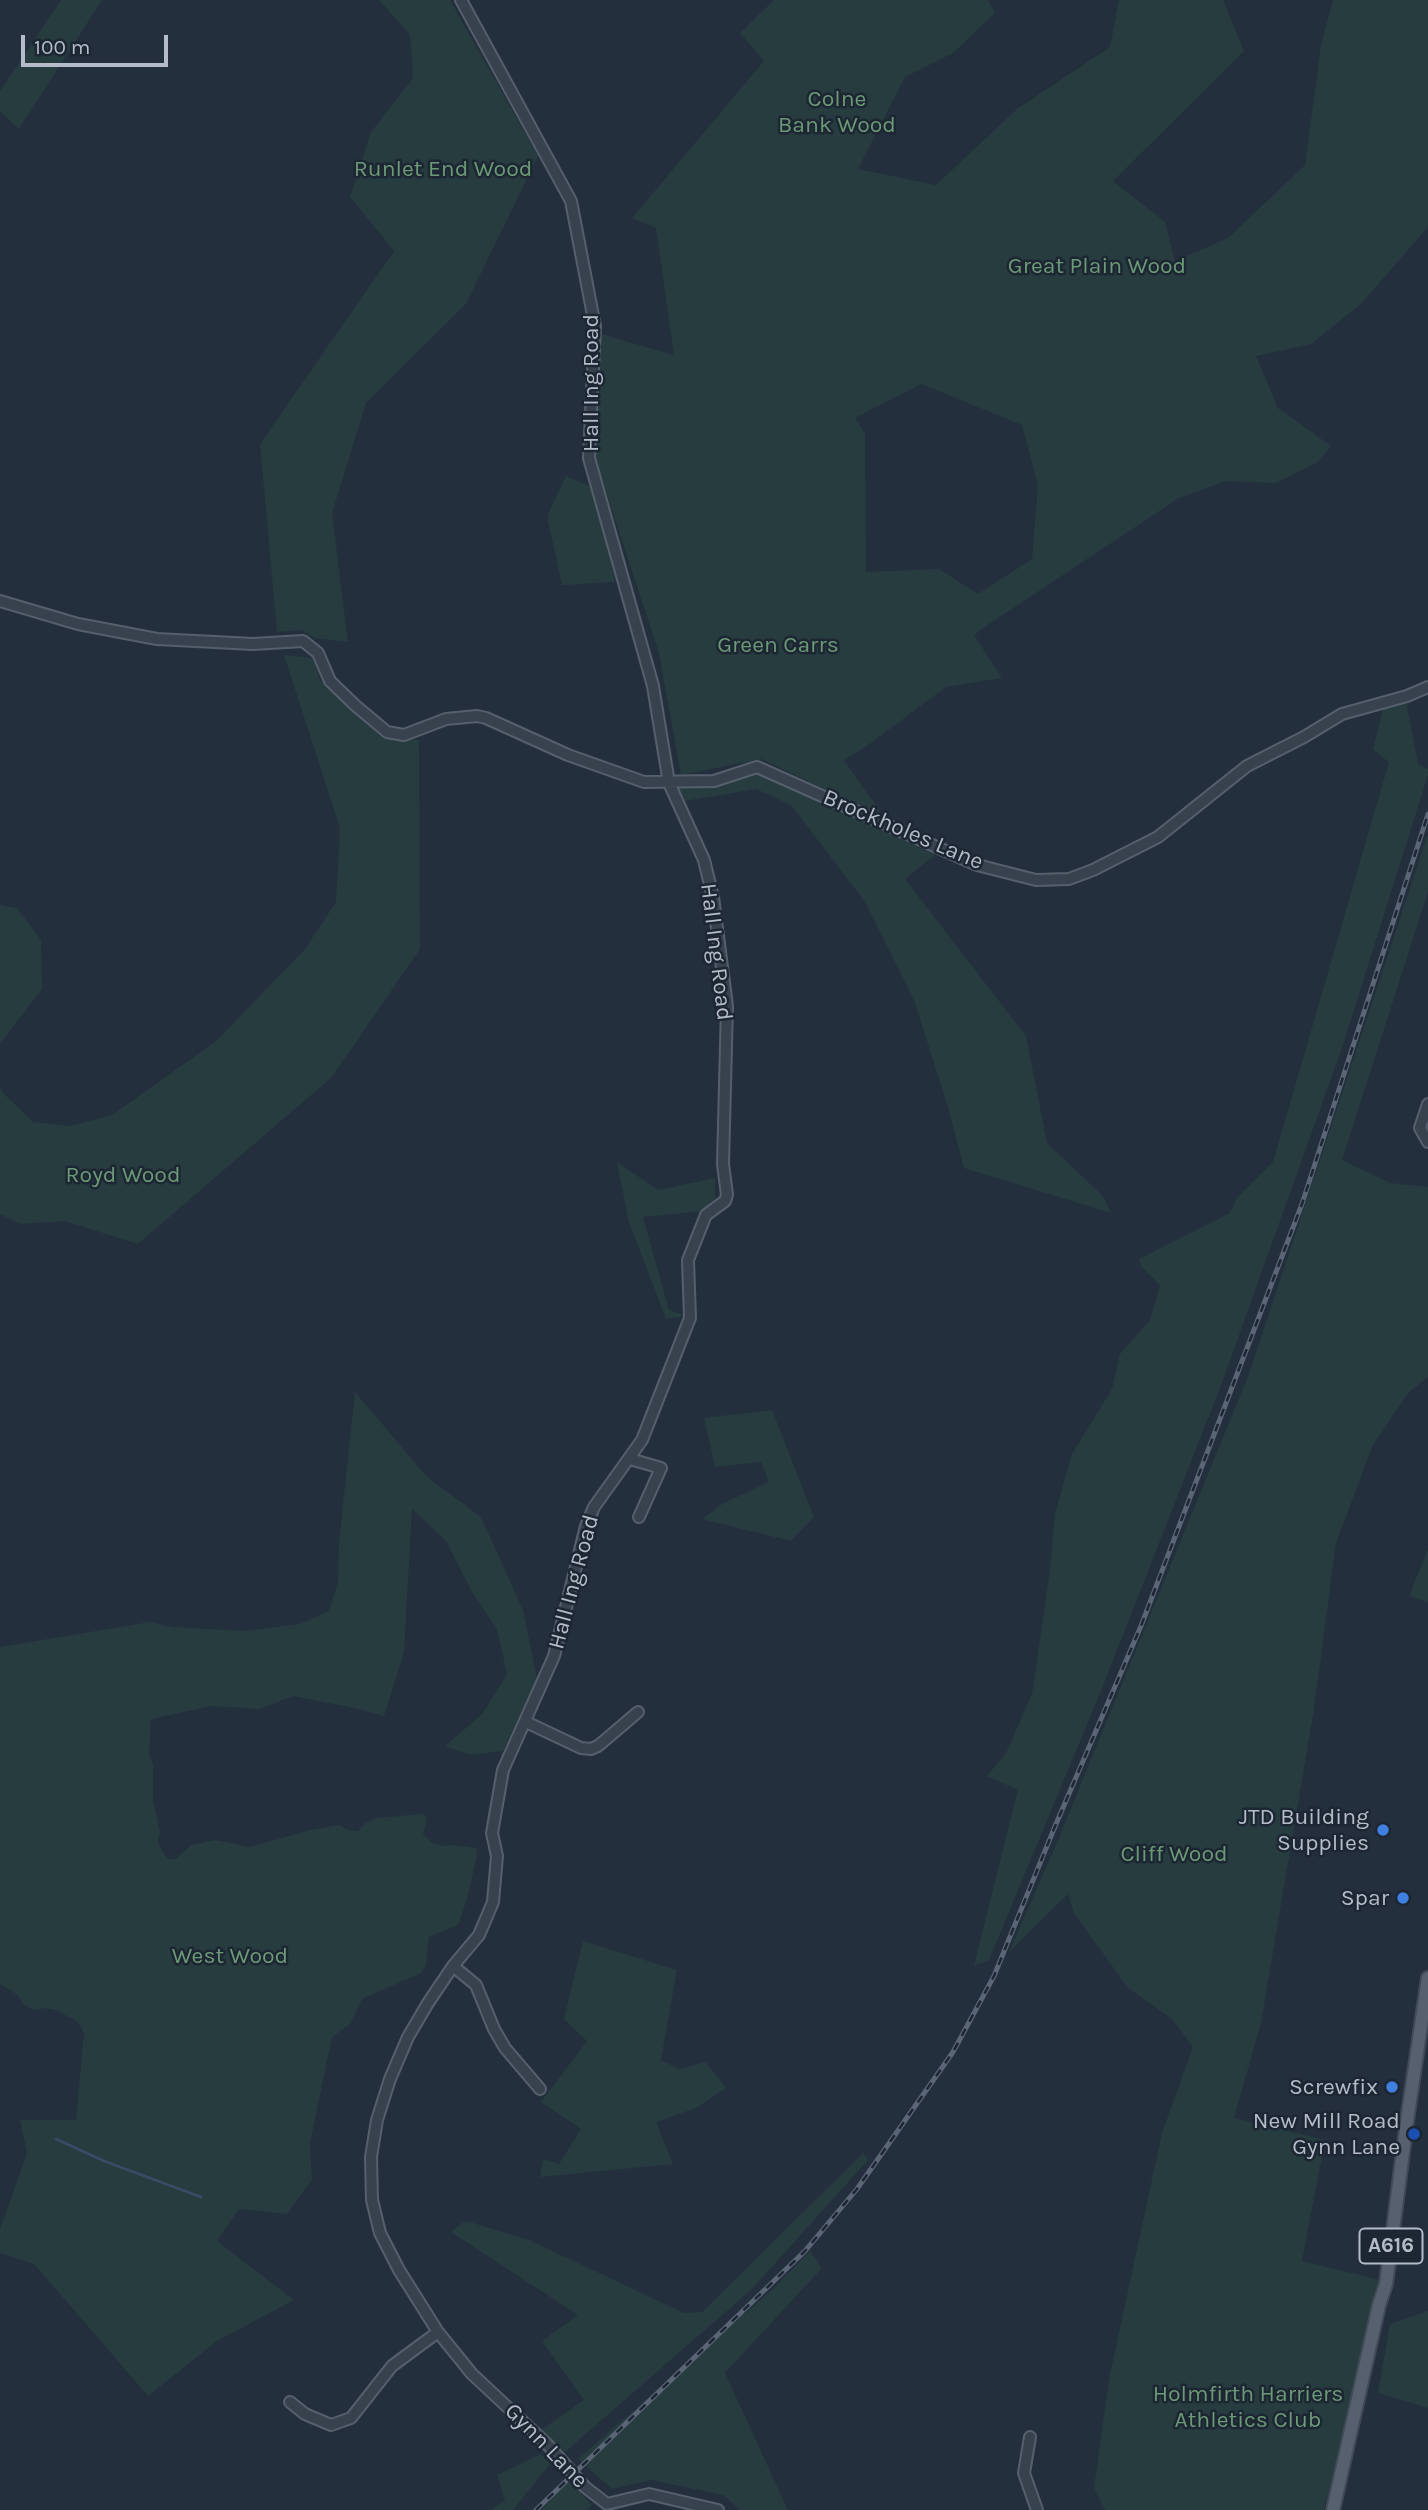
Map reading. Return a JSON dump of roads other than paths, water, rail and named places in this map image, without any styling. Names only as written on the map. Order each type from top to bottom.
[{"type":"main road","name":"A616","points":[[1334,2510],[1379,2305],[1386,2284],[1428,1978]]},
{"type":"street","name":"Hall Ing Road","points":[[453,1966],[480,1935],[493,1902],[497,1856],[492,1833],[502,1770],[554,1656],[590,1516],[642,1440],[690,1318],[688,1260],[706,1215],[725,1202],[727,1195],[723,1164],[727,1006],[713,897],[704,860],[669,783],[653,686],[589,458],[595,326],[571,201],[461,0]]},
{"type":"street","name":"Brockholes Lane","points":[[0,601],[88,626],[157,639],[253,644],[303,641],[318,653],[330,681],[387,732],[404,735],[446,719],[477,716],[568,755],[644,782],[714,780],[757,767],[977,865],[1036,880],[1069,879],[1093,870],[1158,837],[1247,766],[1342,714],[1407,696],[1428,687]]},
{"type":"street","points":[[1428,1104],[1420,1128],[1428,1142]]},
{"type":"street","points":[[630,1460],[661,1468],[639,1517]]},
{"type":"street","points":[[526,1722],[581,1748],[591,1749],[638,1712]]},
{"type":"street","points":[[453,1966],[476,1985],[505,2048],[540,2089]]},
{"type":"street","name":"Gynn Lane","points":[[453,1966],[408,2037],[377,2120],[371,2157],[372,2200],[380,2233],[399,2270],[439,2332],[472,2374],[547,2444],[585,2487],[607,2507],[649,2494],[718,2510]]},
{"type":"street","points":[[290,2402],[305,2414],[331,2426],[351,2418],[392,2366],[439,2332]]},
{"type":"street","points":[[1030,2437],[1024,2473],[1037,2510]]},
{"type":"waterway","points":[[56,2139],[104,2161],[201,2197]]},
{"type":"railway","points":[[536,2510],[805,2251],[857,2189],[953,2052],[994,1976],[1141,1626],[1302,1204],[1428,814]]},
{"type":"place","name":"JTD Building Supplies","points":[[1383,1830]]},
{"type":"place","name":"Spar","points":[[1403,1898]]},
{"type":"place","name":"Screwfix","points":[[1392,2087]]},
{"type":"place","name":"New Mill Road Gynn Lane","points":[[1414,2134]]},
{"type":"park label","name":"Colne Bank Wood","points":[[837,112]]},
{"type":"park label","name":"Runlet End Wood","points":[[443,169]]},
{"type":"park label","name":"Great Plain Wood","points":[[1097,266]]},
{"type":"park label","name":"Green Carrs","points":[[778,645]]},
{"type":"park label","name":"Royd Wood","points":[[123,1175]]},
{"type":"park label","name":"Cliff Wood","points":[[1174,1854]]},
{"type":"park label","name":"West Wood","points":[[230,1956]]},
{"type":"park label","name":"Holmfirth Harriers Athletics Club","points":[[1248,2407]]}]
